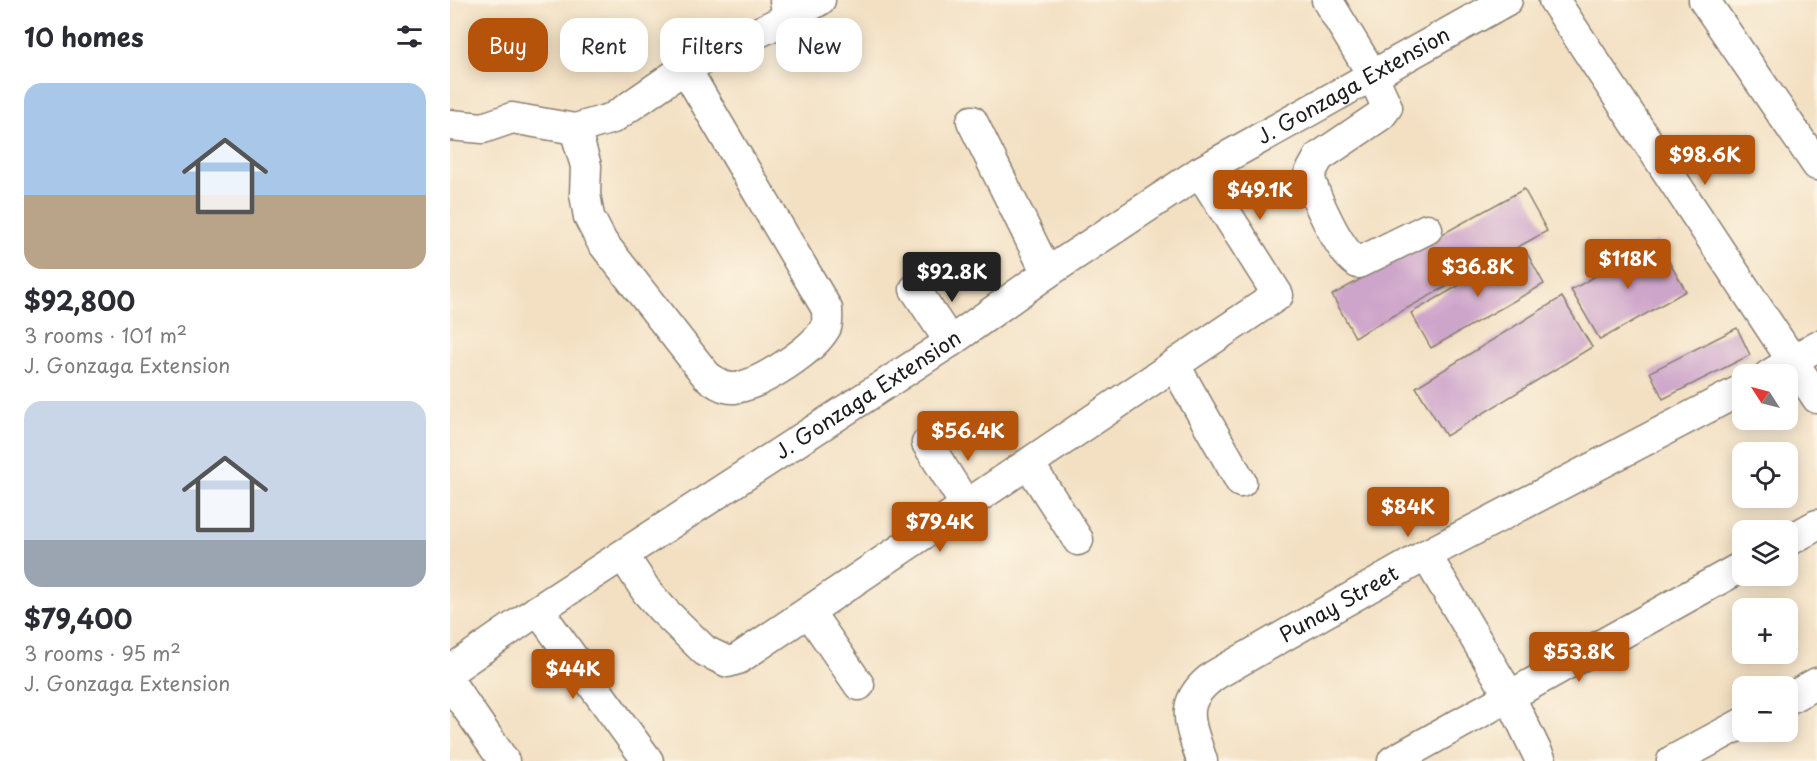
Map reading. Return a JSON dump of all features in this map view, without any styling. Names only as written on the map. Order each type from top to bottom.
[{"type":"street","points":[[764,22],[787,9],[820,0]]},
{"type":"street","points":[[1327,0],[1372,74],[1387,106],[1384,112],[1319,157],[1310,170],[1310,179],[1330,225],[1348,255],[1357,263],[1427,229]]},
{"type":"street","name":"J. Gonzaga Extension","points":[[450,671],[538,610],[950,342],[1047,273],[1200,172],[1507,0]]},
{"type":"street","points":[[1554,0],[1777,364]]},
{"type":"street","points":[[1704,0],[1817,165]]},
{"type":"street","points":[[450,125],[483,128],[512,118],[575,129],[613,118],[679,72]]},
{"type":"street","points":[[575,129],[586,166],[585,194],[589,217],[602,242],[706,375],[724,387],[735,388],[756,380],[807,351],[827,324],[827,309],[687,72]]},
{"type":"street","points":[[972,121],[1047,273]]},
{"type":"street","points":[[623,555],[647,592],[662,609],[705,651],[728,662],[738,659],[809,612],[1278,295],[1200,172]]},
{"type":"street","points":[[915,289],[950,342]]},
{"type":"street","points":[[1788,364],[1817,346]]},
{"type":"street","points":[[1175,366],[1241,482]]},
{"type":"street","points":[[1798,383],[1817,398]]},
{"type":"street","name":"Punay Street","points":[[1202,761],[1190,717],[1191,698],[1202,684],[1426,555],[1732,394]]},
{"type":"street","points":[[927,443],[967,507]]},
{"type":"street","points":[[1029,464],[1078,540]]},
{"type":"street","points":[[1798,535],[1817,525]]},
{"type":"street","points":[[1426,555],[1509,695],[1541,761]]},
{"type":"street","points":[[1393,761],[1732,572]]},
{"type":"street","points":[[538,610],[648,761]]},
{"type":"street","points":[[809,612],[859,685]]},
{"type":"street","points":[[450,683],[504,761]]},
{"type":"street","points":[[1798,693],[1817,683]]},
{"type":"street","points":[[1672,761],[1732,729]]},
{"type":"building","points":[[1524,189],[1547,231],[1355,337],[1332,295]]},
{"type":"building","points":[[1657,241],[1686,291],[1600,340],[1571,290]]},
{"type":"building","points":[[1524,248],[1544,284],[1431,348],[1411,313]]},
{"type":"building","points":[[1562,297],[1592,347],[1446,436],[1416,387]]},
{"type":"building","points":[[1737,328],[1750,355],[1663,399],[1650,372]]}]
